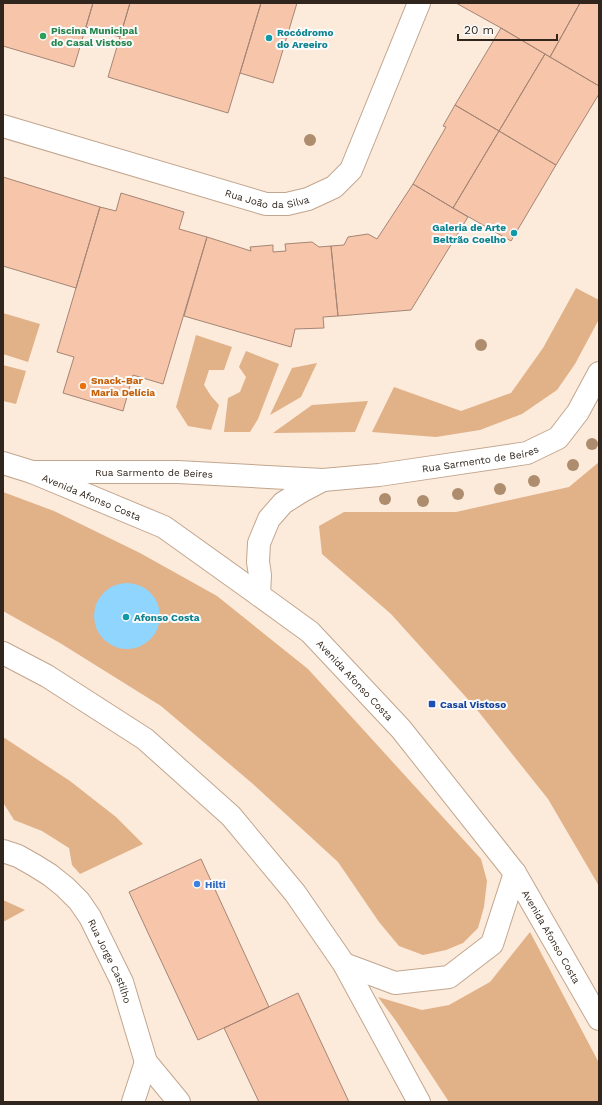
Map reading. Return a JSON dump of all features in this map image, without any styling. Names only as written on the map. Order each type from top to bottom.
[{"type":"main road","name":"Rua João da Silva","points":[[3,126],[266,204],[288,204],[308,200],[334,187],[351,170],[418,3]]},
{"type":"main road","name":"Rua Sarmento de Beires","points":[[32,472],[178,472],[323,480],[380,475],[527,452],[558,438],[578,412],[599,373]]},
{"type":"main road","name":"Avenida Afonso Costa","points":[[3,462],[32,472],[164,527],[310,632],[402,729],[515,873],[599,1019]]},
{"type":"main road","name":"Rua Sarmento de Beires","points":[[259,595],[259,544],[269,519],[283,503],[323,480]]},
{"type":"main road","points":[[3,653],[48,676],[145,739],[231,816],[295,893],[344,964],[419,1102]]},
{"type":"main road","name":"Rua Jorge Castilho","points":[[3,851],[18,856],[50,875],[78,901],[90,917],[122,982],[146,1062],[173,1100]]},
{"type":"main road","points":[[344,964],[395,983],[449,977],[492,944],[515,873]]},
{"type":"main road","points":[[133,1102],[146,1062]]},
{"type":"shaded area","points":[[576,288],[599,300],[599,317],[575,364],[557,390],[522,414],[480,430],[436,437],[372,432],[394,387],[461,411],[511,393],[543,348]]},
{"type":"shaded area","points":[[3,313],[40,324],[28,362],[3,354]]},
{"type":"shaded area","points":[[196,335],[232,347],[224,370],[209,370],[204,385],[219,405],[211,430],[188,426],[176,407]]},
{"type":"shaded area","points":[[246,351],[279,364],[258,419],[250,432],[224,432],[228,398],[240,392],[246,377],[239,367]]},
{"type":"shaded area","points":[[317,363],[301,397],[270,415],[292,368]]},
{"type":"shaded area","points":[[3,365],[26,371],[16,404],[3,401]]},
{"type":"shaded area","points":[[368,401],[355,432],[273,433],[312,405]]},
{"type":"shaded area","points":[[599,462],[599,886],[548,799],[474,706],[391,614],[322,554],[319,526],[344,512],[456,512],[569,487]]},
{"type":"shaded area","points":[[3,492],[54,511],[140,553],[217,596],[308,669],[481,859],[487,881],[484,907],[478,928],[463,943],[446,950],[423,955],[399,946],[379,922],[338,862],[253,784],[161,706],[60,643],[3,611]]},
{"type":"shaded area","points":[[3,737],[70,781],[116,817],[143,844],[80,874],[72,865],[69,848],[42,831],[14,820],[3,804]]},
{"type":"shaded area","points":[[3,900],[25,910],[3,922]]},
{"type":"shaded area","points":[[530,932],[599,1063],[599,1102],[449,1102],[396,1021],[378,997],[422,1010],[449,1005],[490,982]]},
{"type":"water","points":[[127,583],[140,586],[150,593],[157,603],[160,616],[157,629],[150,639],[140,646],[127,649],[114,646],[104,639],[97,629],[94,616],[97,603],[104,593],[114,586]]},
{"type":"building","name":"Piscina Municipal do Casal Vistoso","points":[[3,3],[93,3],[74,67],[3,46]]},
{"type":"building","points":[[93,3],[130,3],[120,37],[86,27]]},
{"type":"building","points":[[130,3],[261,3],[228,113],[108,77]]},
{"type":"building","name":"Rocódromo do Areeiro","points":[[261,3],[297,3],[273,83],[240,73]]},
{"type":"building","points":[[456,3],[580,3],[550,57]]},
{"type":"building","points":[[580,3],[599,3],[599,86],[550,57]]},
{"type":"building","points":[[501,28],[545,54],[499,131],[455,105]]},
{"type":"building","points":[[545,54],[599,86],[599,94],[556,165],[499,131]]},
{"type":"building","points":[[455,105],[499,131],[453,208],[413,184],[446,127],[443,126]]},
{"type":"building","points":[[499,131],[556,165],[511,241],[453,208]]},
{"type":"building","points":[[3,177],[100,207],[76,288],[3,266]]},
{"type":"building","points":[[413,184],[468,217],[411,310],[338,316],[331,246],[344,245],[348,237],[368,234],[377,239]]},
{"type":"building","points":[[121,193],[184,212],[179,229],[207,237],[163,384],[133,375],[123,411],[63,393],[74,357],[57,352],[100,207],[116,211]]},
{"type":"building","points":[[207,237],[251,251],[250,247],[273,245],[273,252],[286,251],[285,244],[312,242],[319,247],[331,246],[338,316],[323,317],[324,328],[295,329],[291,347],[184,316]]},
{"type":"building","points":[[201,859],[269,1007],[198,1040],[129,892]]},
{"type":"building","points":[[298,993],[349,1102],[259,1102],[224,1028]]},
{"type":"place","name":"Piscina Municipal do Casal Vistoso","points":[[43,36]]},
{"type":"place","name":"Rocódromo do Areeiro","points":[[269,38]]},
{"type":"place","name":"Galeria de Arte Beltrão Coelho","points":[[514,233]]},
{"type":"place","name":"Snack-Bar Maria Delícia","points":[[83,386]]},
{"type":"place","name":"Afonso Costa","points":[[126,617]]},
{"type":"place","name":"Casal Vistoso","points":[[432,704]]},
{"type":"place","name":"Hilti","points":[[197,884]]}]
